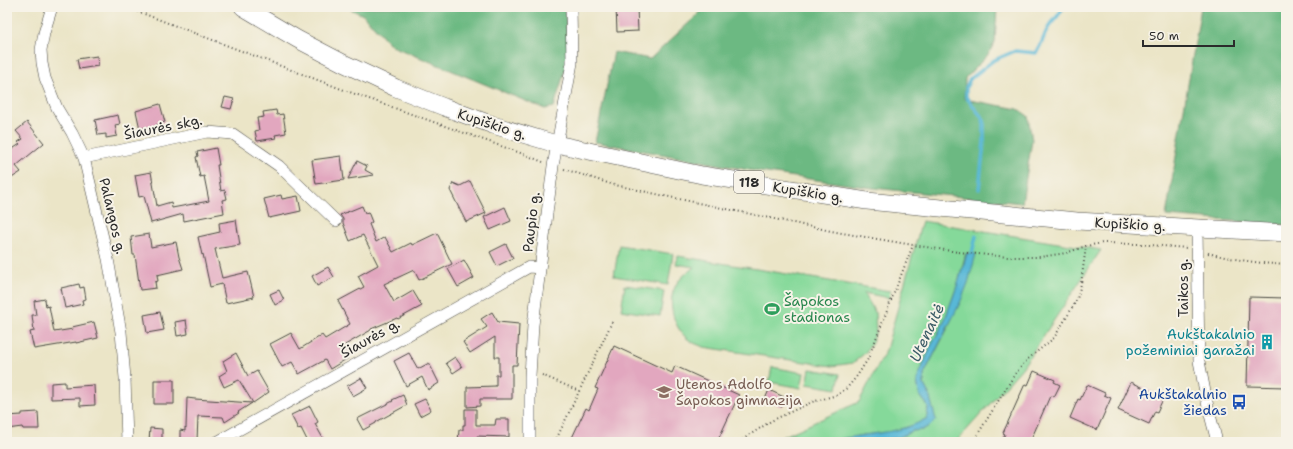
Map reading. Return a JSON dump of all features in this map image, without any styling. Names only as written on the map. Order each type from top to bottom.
[{"type":"main road","name":"Kupiškio g.","points":[[243,7],[304,43],[396,88],[492,125],[556,144],[702,175],[867,201],[1077,221],[1286,234]]},
{"type":"street","name":"Palangos g.","points":[[52,7],[44,33],[41,50],[42,63],[45,78],[57,108],[72,133],[84,158],[108,259],[121,332],[125,378],[126,442]]},
{"type":"street","name":"Paupio g.","points":[[530,442],[530,376],[533,325],[556,144],[572,63],[571,7]]},
{"type":"street","name":"Šiaurės skg.","points":[[84,158],[207,132],[233,134],[279,166],[336,221]]},
{"type":"street","name":"Taikos g.","points":[[1197,228],[1199,360],[1208,407],[1217,442]]},
{"type":"street","name":"Šiaurės g.","points":[[216,442],[529,267],[540,268]]},
{"type":"path","points":[[958,252],[1008,257],[1040,257],[1066,253],[1086,246],[1103,243],[1138,244],[1198,250],[1246,262],[1286,265]]},
{"type":"path","points":[[739,442],[771,421],[812,402],[837,395],[847,388],[868,359],[913,245]]},
{"type":"path","points":[[973,442],[1015,374],[1028,359],[1054,338],[1077,299],[1081,284],[1086,246]]},
{"type":"path","points":[[555,442],[612,322]]},
{"type":"path","points":[[542,375],[579,391]]},
{"type":"green space","points":[[346,7],[565,7],[569,57],[554,107],[545,109],[392,46],[363,15]]},
{"type":"green space","points":[[706,7],[997,7],[995,42],[987,56],[965,78],[964,99],[1018,109],[1028,116],[1032,140],[1022,203],[873,188],[760,172],[595,142],[614,52],[650,59]]},
{"type":"green space","points":[[1201,7],[1286,7],[1286,225],[1166,216]]},
{"type":"green space","points":[[922,221],[1101,250],[1022,368],[956,442],[873,442],[898,438],[912,431],[922,430],[931,425],[929,394],[924,385],[924,374],[949,326],[966,253],[957,286],[944,322],[931,346],[917,380],[919,394],[928,406],[927,418],[918,424],[887,433],[863,435],[838,440],[836,442],[771,442],[859,402],[886,350]]},
{"type":"green space","points":[[619,245],[673,254],[668,285],[614,276]]},
{"type":"green space","name":"Šapokos stadionas","points":[[678,256],[890,291],[889,298],[864,293],[875,312],[876,331],[872,343],[865,353],[853,363],[832,366],[703,347],[686,338],[681,332],[674,318],[671,302],[672,294],[681,278],[694,267],[676,264]]},
{"type":"green space","points":[[625,285],[664,291],[660,316],[621,310]]},
{"type":"green space","points":[[772,367],[804,373],[801,388],[769,382]]},
{"type":"green space","points":[[810,369],[840,374],[837,389],[807,384]]},
{"type":"water","points":[[967,253],[976,254],[968,283],[960,303],[924,374],[924,385],[929,394],[936,420],[922,430],[912,431],[898,438],[873,442],[836,442],[837,440],[848,437],[895,430],[927,418],[928,406],[919,394],[917,380],[931,346],[944,322]]},
{"type":"building","points":[[616,7],[637,7],[638,31],[617,32]]},
{"type":"building","points":[[97,56],[98,66],[79,69],[77,59]]},
{"type":"building","points":[[225,97],[234,99],[231,109],[222,107]]},
{"type":"building","points":[[160,104],[165,122],[156,125],[157,127],[147,129],[146,127],[140,129],[136,111]]},
{"type":"building","points":[[276,110],[277,115],[283,114],[286,133],[275,135],[276,138],[257,141],[255,131],[259,130],[257,118],[264,117],[263,112]]},
{"type":"building","points":[[118,115],[120,124],[115,125],[117,136],[106,138],[106,134],[98,135],[95,120]]},
{"type":"building","points":[[27,122],[44,143],[16,166],[21,172],[7,181],[7,152],[20,144],[18,142],[23,139],[16,131]]},
{"type":"building","points":[[216,148],[221,191],[225,190],[227,199],[222,200],[224,213],[184,221],[183,214],[151,223],[144,196],[139,197],[135,175],[151,172],[157,206],[171,202],[172,208],[209,201],[204,176],[200,177],[196,157],[198,156],[197,152]]},
{"type":"building","points":[[341,156],[344,180],[316,184],[312,160]]},
{"type":"building","points":[[357,161],[367,166],[365,170],[374,175],[348,179]]},
{"type":"building","points":[[470,181],[486,213],[466,222],[450,190],[453,183],[460,186]]},
{"type":"building","points":[[281,195],[282,199],[298,196],[301,211],[269,218],[264,199]]},
{"type":"building","points":[[362,206],[365,213],[368,212],[372,222],[369,224],[376,242],[385,237],[393,252],[437,233],[452,264],[419,280],[414,270],[384,284],[394,302],[413,291],[422,306],[398,319],[397,318],[371,329],[345,345],[350,353],[346,356],[348,358],[330,369],[325,360],[299,374],[292,362],[282,367],[270,344],[291,333],[300,349],[322,335],[325,339],[350,324],[338,301],[364,287],[358,276],[378,265],[363,235],[350,241],[343,223],[343,219],[340,215]]},
{"type":"building","points":[[505,207],[511,221],[490,230],[484,217]]},
{"type":"building","points":[[236,220],[240,245],[215,249],[222,278],[248,272],[254,297],[226,303],[222,284],[210,287],[198,237],[220,232],[219,223]]},
{"type":"building","points":[[149,234],[151,247],[176,242],[183,269],[157,275],[158,281],[155,282],[156,288],[140,290],[131,237]]},
{"type":"building","points":[[506,244],[513,258],[497,266],[490,252]]},
{"type":"building","points":[[464,260],[474,278],[458,287],[448,269]]},
{"type":"building","points":[[328,267],[334,277],[317,286],[312,276]]},
{"type":"building","points":[[79,284],[80,288],[84,287],[86,299],[82,300],[83,304],[65,308],[61,288]]},
{"type":"building","points":[[279,290],[284,300],[275,305],[270,294]]},
{"type":"building","name":"Aukštakalnio požeminiai garažai","points":[[1249,297],[1286,298],[1286,387],[1247,386]]},
{"type":"building","points":[[45,299],[46,307],[49,306],[54,332],[73,329],[72,327],[94,322],[98,338],[76,343],[34,349],[30,332],[34,331],[32,315],[36,315],[34,301]]},
{"type":"building","points":[[160,312],[164,330],[147,333],[144,315]]},
{"type":"building","points":[[492,312],[498,322],[519,324],[517,365],[512,365],[512,399],[480,399],[480,406],[467,407],[467,387],[496,386],[496,375],[499,375],[499,357],[495,357],[495,337],[470,353],[463,342],[487,327],[481,319]]},
{"type":"building","points":[[186,320],[188,334],[177,336],[175,322]]},
{"type":"building","name":"Utenos Adolfo Šapokos gimnazija","points":[[614,346],[672,373],[675,366],[739,395],[717,442],[570,442],[586,408],[589,410],[598,389],[595,388]]},
{"type":"building","points":[[236,353],[248,376],[257,371],[269,392],[253,403],[239,380],[224,387],[219,376],[227,371],[223,361]]},
{"type":"building","points":[[409,353],[418,369],[429,363],[439,383],[428,390],[422,377],[406,386],[394,361]]},
{"type":"building","points":[[455,357],[462,367],[453,373],[446,363]]},
{"type":"building","points":[[1034,371],[1055,380],[1054,382],[1060,385],[1054,397],[1050,396],[1030,442],[1005,442],[1006,440],[1003,438],[1005,434],[1003,433],[1025,384],[1028,385]]},
{"type":"building","points":[[361,378],[367,388],[353,396],[347,386]]},
{"type":"building","points":[[154,380],[174,380],[174,404],[154,404]]},
{"type":"building","points":[[65,382],[65,387],[94,385],[95,405],[80,406],[80,398],[51,399],[51,383]]},
{"type":"building","points":[[1131,382],[1155,393],[1154,395],[1163,399],[1149,424],[1118,410]]},
{"type":"building","points":[[1087,385],[1105,393],[1104,395],[1111,398],[1097,430],[1070,418],[1078,399],[1080,400]]},
{"type":"building","points":[[769,390],[786,398],[782,407],[765,399]]},
{"type":"building","points":[[403,395],[407,405],[363,430],[357,419]]},
{"type":"building","points":[[187,398],[252,403],[225,422],[223,417],[198,416],[197,441],[180,440],[180,430],[185,431],[185,427],[186,428]]},
{"type":"building","points":[[425,399],[431,410],[420,416],[414,404]]},
{"type":"building","points":[[310,406],[318,422],[315,424],[325,442],[308,442],[301,428],[298,429],[291,415]]},
{"type":"building","points":[[465,409],[476,409],[476,425],[495,425],[496,419],[509,419],[509,437],[477,436],[477,442],[458,442],[459,430],[463,430],[463,425],[465,425]]},
{"type":"building","points":[[38,412],[39,429],[23,429],[22,427],[7,429],[7,416]]},
{"type":"building","points":[[150,428],[162,429],[162,442],[149,442]]},
{"type":"waterway","name":"Utenaitė","points":[[979,189],[984,142],[984,123],[981,116],[966,97],[966,87],[970,79],[994,60],[1015,51],[1036,53],[1049,27],[1063,7]]},
{"type":"waterway","name":"Utenaitė","points":[[971,257],[976,236]]},
{"type":"place","name":"Šapokos stadionas","points":[[772,309]]},
{"type":"place","name":"Aukštakalnio požeminiai garažai","points":[[1267,342]]},
{"type":"place","name":"Utenos Adolfo Šapokos gimnazija","points":[[664,392]]},
{"type":"place","name":"Aukštakalnio žiedas","points":[[1239,402]]}]
